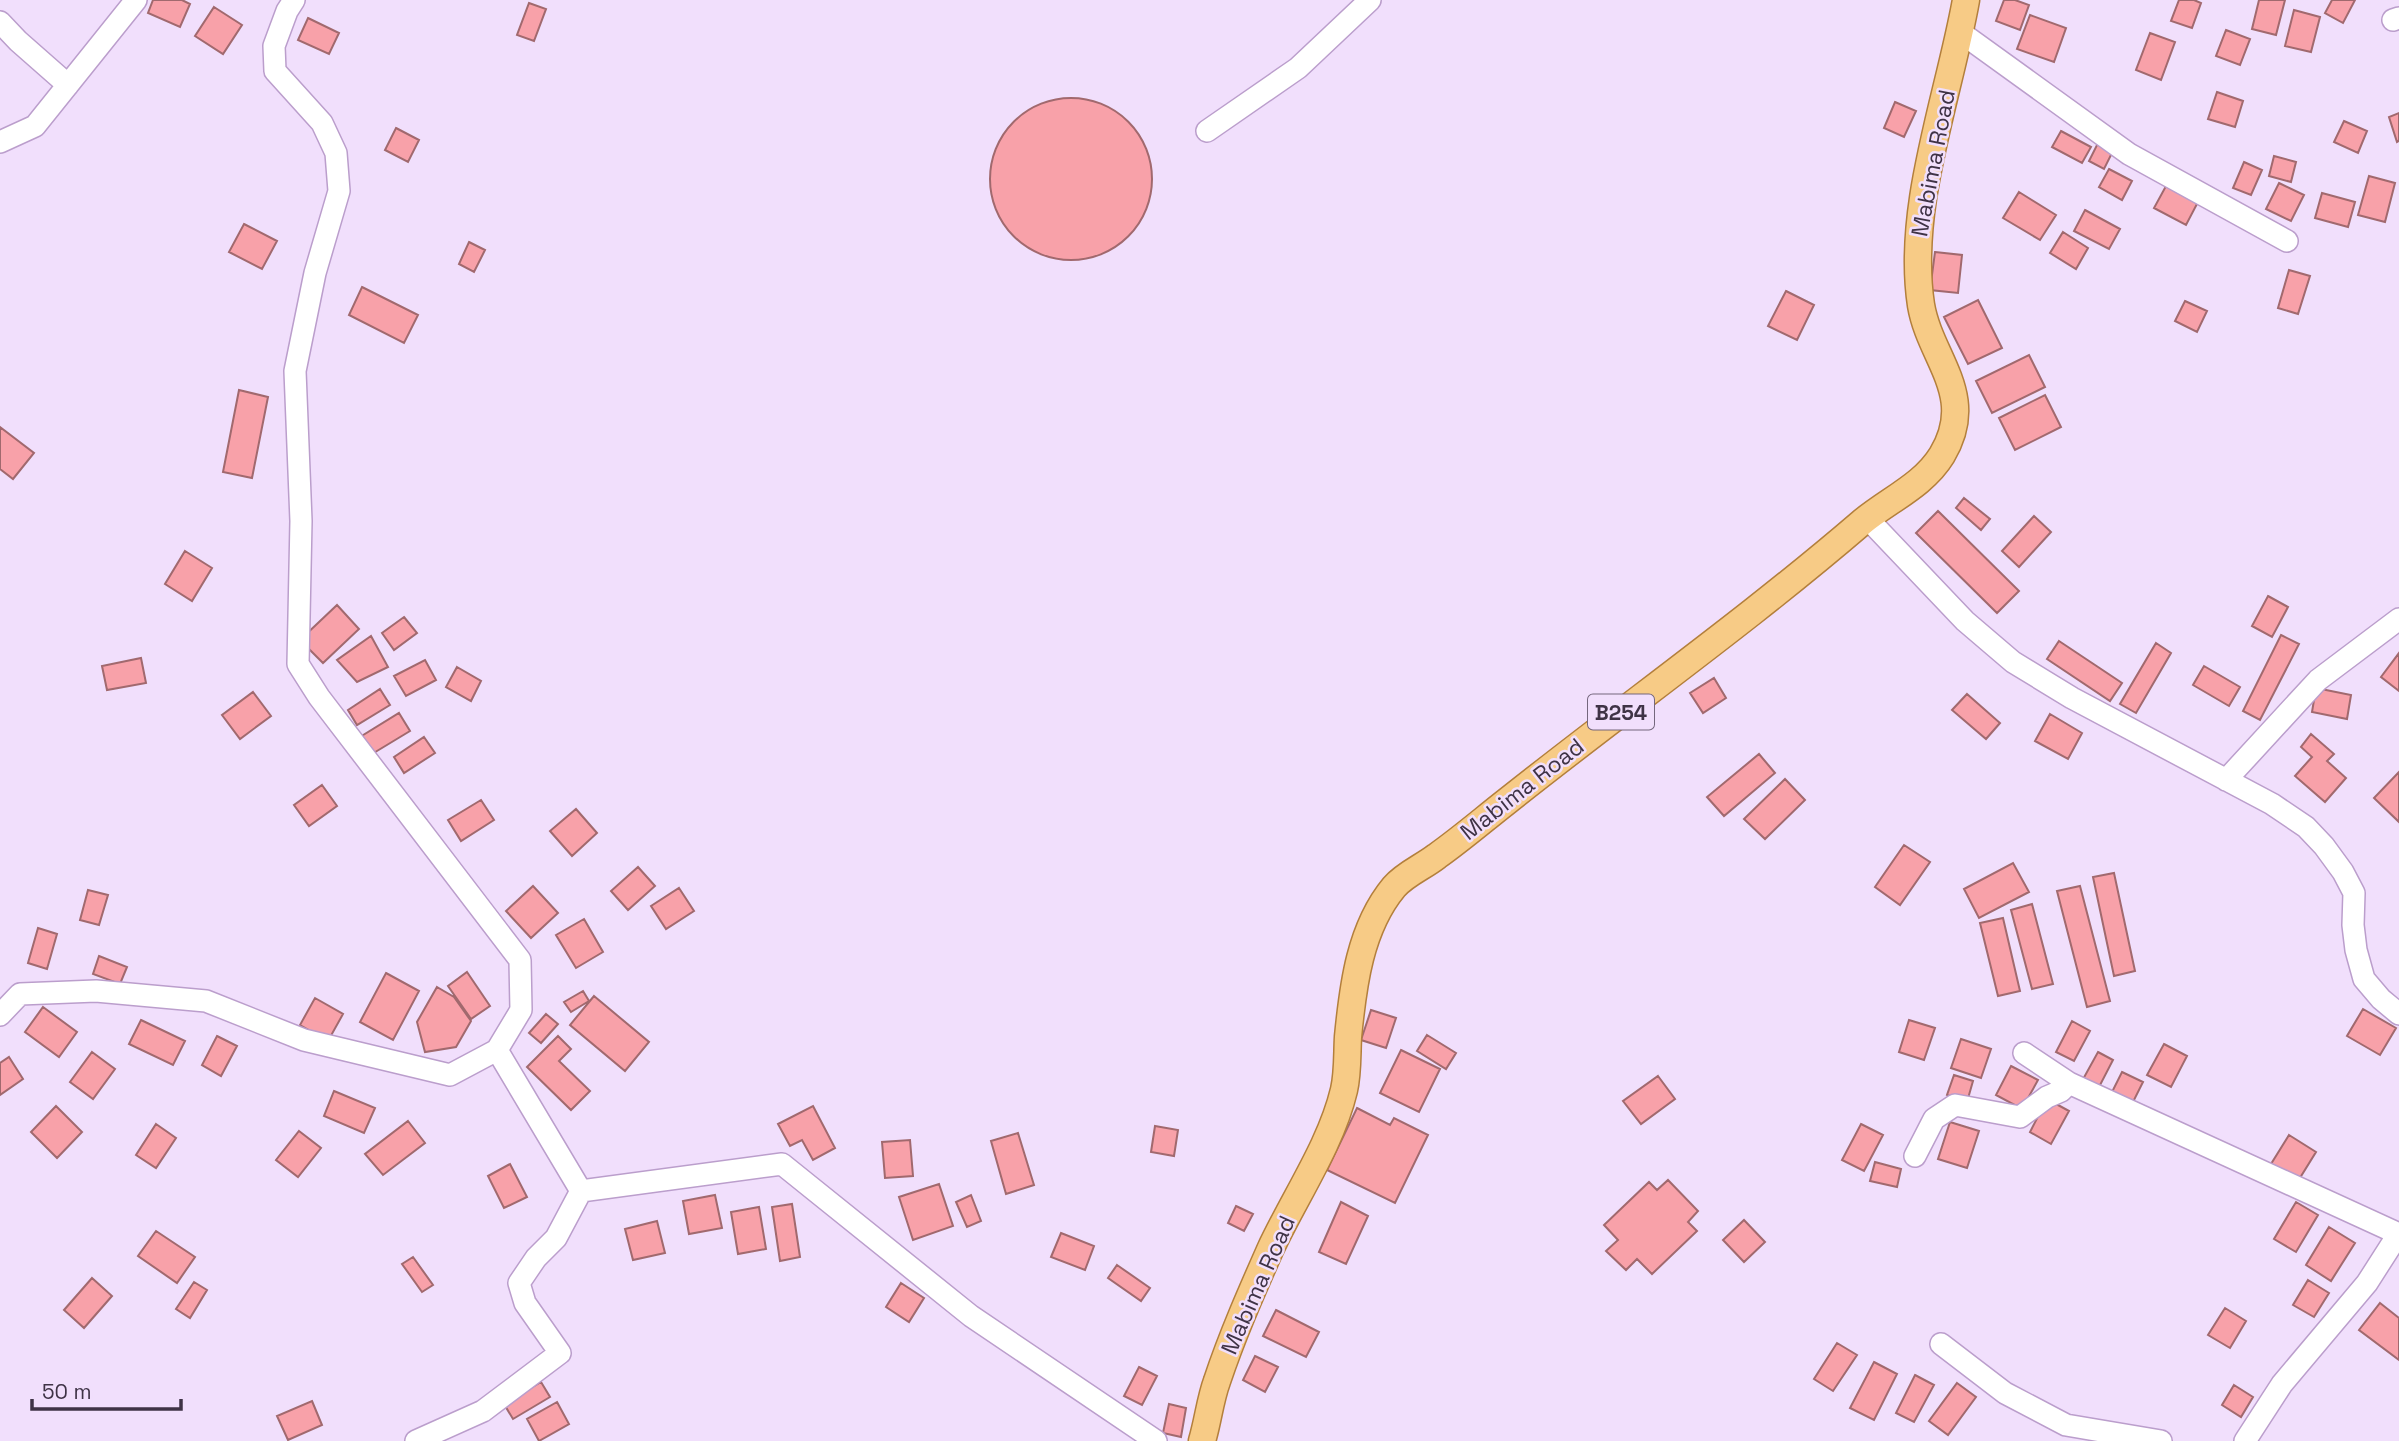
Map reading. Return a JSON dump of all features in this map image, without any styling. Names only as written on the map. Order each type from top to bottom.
[{"type":"main road","name":"Mabima Road","points":[[1202,1441],[1215,1387],[1234,1334],[1272,1248],[1331,1128],[1345,1087],[1352,994],[1364,944],[1377,909],[1398,881],[1434,858],[1800,576],[1867,518],[1919,482],[1942,455],[1954,425],[1955,400],[1949,373],[1922,309],[1917,253],[1928,171],[1966,0]]},
{"type":"street","points":[[0,142],[35,126],[136,0]]},
{"type":"street","points":[[0,1015],[20,994],[96,991],[206,1001],[304,1040],[450,1074],[497,1050],[521,1010],[520,960],[327,707],[298,664],[301,521],[295,371],[315,273],[339,191],[336,153],[322,123],[275,71],[274,47],[287,11],[295,0]]},
{"type":"street","points":[[1207,131],[1298,68],[1370,0]]},
{"type":"street","points":[[0,22],[68,86]]},
{"type":"street","points":[[1960,32],[2129,154],[2287,241]]},
{"type":"street","points":[[1867,518],[1965,621],[2013,662],[2072,698],[2272,804],[2306,827],[2343,872],[2354,893],[2353,925],[2356,950],[2364,978],[2381,999],[2399,1014]]},
{"type":"street","points":[[2226,780],[2318,680],[2399,619]]},
{"type":"street","points":[[497,1050],[581,1191]]},
{"type":"street","points":[[2024,1053],[2069,1083],[2399,1233],[2367,1283],[2282,1384],[2245,1441]]},
{"type":"street","points":[[1915,1156],[1934,1119],[1955,1105],[2021,1117],[2069,1083]]},
{"type":"street","points":[[581,1191],[782,1164],[971,1316],[1156,1441]]},
{"type":"street","points":[[416,1441],[483,1411],[560,1353],[525,1303],[519,1283],[536,1258],[556,1238],[581,1191]]},
{"type":"street","points":[[1941,1345],[2005,1393],[2066,1425],[2161,1441]]},
{"type":"building","points":[[153,0],[182,0],[190,4],[180,27],[148,13]]},
{"type":"building","points":[[2004,0],[2015,0],[2029,5],[2020,30],[1996,21]]},
{"type":"building","points":[[2179,0],[2201,3],[2192,28],[2171,21]]},
{"type":"building","points":[[2259,0],[2285,0],[2276,35],[2252,29]]},
{"type":"building","points":[[2332,0],[2355,0],[2343,23],[2325,13]]},
{"type":"building","points":[[529,3],[546,9],[534,41],[517,35]]},
{"type":"building","points":[[214,7],[242,25],[223,54],[195,36]]},
{"type":"building","points":[[2294,10],[2320,17],[2311,52],[2285,46]]},
{"type":"building","points":[[2030,15],[2066,28],[2054,62],[2017,49]]},
{"type":"building","points":[[308,18],[339,33],[329,54],[298,40]]},
{"type":"building","points":[[2226,30],[2250,39],[2240,65],[2216,56]]},
{"type":"building","points":[[2150,33],[2175,42],[2161,80],[2136,70]]},
{"type":"building","points":[[2217,92],[2243,101],[2235,127],[2208,119]]},
{"type":"building","points":[[1071,98],[1102,104],[1116,111],[1128,122],[1139,134],[1146,148],[1152,179],[1146,210],[1139,224],[1128,236],[1116,247],[1102,254],[1071,260],[1040,254],[1026,247],[1014,236],[1003,224],[996,210],[990,179],[996,148],[1003,134],[1014,122],[1026,111],[1040,104]]},
{"type":"building","points":[[1895,102],[1916,111],[1904,137],[1884,128]]},
{"type":"building","points":[[2399,113],[2399,141],[2397,142],[2389,117]]},
{"type":"building","points":[[2344,121],[2367,131],[2358,153],[2334,142]]},
{"type":"building","points":[[396,128],[419,140],[408,162],[385,150]]},
{"type":"building","points":[[2061,131],[2091,147],[2082,163],[2052,147]]},
{"type":"building","points":[[2099,141],[2114,149],[2104,169],[2089,161]]},
{"type":"building","points":[[2274,156],[2296,162],[2291,182],[2269,176]]},
{"type":"building","points":[[2244,162],[2262,170],[2251,195],[2233,188]]},
{"type":"building","points":[[2109,169],[2132,181],[2122,200],[2099,187]]},
{"type":"building","points":[[2369,176],[2395,183],[2385,222],[2358,215]]},
{"type":"building","points":[[2279,183],[2304,195],[2291,221],[2266,209]]},
{"type":"building","points":[[2166,186],[2198,202],[2186,225],[2154,208]]},
{"type":"building","points":[[2019,192],[2056,215],[2040,240],[2003,218]]},
{"type":"building","points":[[2322,193],[2355,202],[2348,227],[2315,218]]},
{"type":"building","points":[[2085,210],[2120,229],[2109,249],[2074,231]]},
{"type":"building","points":[[244,224],[277,241],[262,269],[229,252]]},
{"type":"building","points":[[2063,232],[2088,248],[2076,269],[2050,253]]},
{"type":"building","points":[[469,242],[485,250],[474,272],[459,264]]},
{"type":"building","points":[[1935,252],[1962,255],[1958,293],[1930,290]]},
{"type":"building","points":[[2289,270],[2310,276],[2298,314],[2278,308]]},
{"type":"building","points":[[362,287],[418,315],[404,343],[349,315]]},
{"type":"building","points":[[1786,291],[1814,305],[1797,340],[1768,326]]},
{"type":"building","points":[[1978,300],[2002,348],[1968,364],[1944,317]]},
{"type":"building","points":[[2185,301],[2207,311],[2197,332],[2175,321]]},
{"type":"building","points":[[2029,355],[2045,387],[1992,413],[1976,381]]},
{"type":"building","points":[[239,390],[268,397],[252,478],[223,472]]},
{"type":"building","points":[[2045,395],[2061,427],[2015,450],[1999,418]]},
{"type":"building","points":[[0,427],[34,453],[13,479],[0,469]]},
{"type":"building","points":[[1964,498],[1990,519],[1981,530],[1956,508]]},
{"type":"building","points":[[1938,511],[2019,591],[1997,613],[1916,533]]},
{"type":"building","points":[[2034,516],[2051,532],[2019,567],[2002,551]]},
{"type":"building","points":[[185,551],[212,568],[192,601],[165,584]]},
{"type":"building","points":[[2268,596],[2288,607],[2272,637],[2252,626]]},
{"type":"building","points":[[337,605],[359,629],[323,663],[300,640]]},
{"type":"building","points":[[404,617],[417,633],[394,650],[382,633]]},
{"type":"building","points":[[2281,635],[2299,644],[2260,720],[2243,711]]},
{"type":"building","points":[[371,636],[388,667],[357,682],[337,660]]},
{"type":"building","points":[[2059,641],[2122,683],[2110,701],[2047,659]]},
{"type":"building","points":[[2156,643],[2171,653],[2136,713],[2120,704]]},
{"type":"building","points":[[2399,653],[2399,691],[2381,677]]},
{"type":"building","points":[[141,658],[146,683],[107,690],[102,666]]},
{"type":"building","points":[[425,660],[436,680],[406,696],[394,676]]},
{"type":"building","points":[[2204,666],[2240,687],[2229,706],[2193,685]]},
{"type":"building","points":[[457,667],[481,681],[471,701],[446,687]]},
{"type":"building","points":[[1714,678],[1726,698],[1703,713],[1690,693]]},
{"type":"building","points":[[2316,688],[2351,695],[2347,719],[2312,712]]},
{"type":"building","points":[[380,689],[390,705],[357,725],[348,710]]},
{"type":"building","points":[[253,692],[271,716],[240,739],[222,715]]},
{"type":"building","points":[[1967,694],[2000,723],[1986,739],[1952,710]]},
{"type":"building","points":[[399,713],[410,731],[372,754],[360,737]]},
{"type":"building","points":[[2050,714],[2082,733],[2068,759],[2035,741]]},
{"type":"building","points":[[2311,734],[2334,754],[2327,761],[2346,778],[2325,802],[2295,776],[2312,757],[2301,747]]},
{"type":"building","points":[[424,737],[435,753],[404,773],[394,757]]},
{"type":"building","points":[[1759,754],[1775,773],[1724,816],[1707,797]]},
{"type":"building","points":[[2399,772],[2399,822],[2374,798]]},
{"type":"building","points":[[1785,779],[1805,800],[1765,839],[1744,819]]},
{"type":"building","points":[[322,785],[337,806],[309,826],[294,805]]},
{"type":"building","points":[[481,800],[494,820],[461,841],[448,820]]},
{"type":"building","points":[[576,809],[597,833],[572,856],[550,831]]},
{"type":"building","points":[[1904,845],[1930,862],[1900,905],[1875,887]]},
{"type":"building","points":[[2013,863],[2029,892],[1979,918],[1964,889]]},
{"type":"building","points":[[638,867],[655,886],[628,910],[611,891]]},
{"type":"building","points":[[2114,873],[2135,971],[2114,976],[2093,877]]},
{"type":"building","points":[[533,886],[558,913],[531,938],[506,911]]},
{"type":"building","points":[[2080,886],[2110,1001],[2087,1007],[2057,891]]},
{"type":"building","points":[[679,888],[694,911],[666,929],[651,906]]},
{"type":"building","points":[[88,890],[108,895],[99,925],[80,920]]},
{"type":"building","points":[[2032,904],[2053,984],[2032,989],[2011,910]]},
{"type":"building","points":[[2003,918],[2020,991],[1998,996],[1980,923]]},
{"type":"building","points":[[584,919],[603,952],[576,968],[556,935]]},
{"type":"building","points":[[38,928],[57,934],[47,969],[28,963]]},
{"type":"building","points":[[99,956],[127,967],[120,984],[93,974]]},
{"type":"building","points":[[467,972],[490,1006],[471,1019],[448,986]]},
{"type":"building","points":[[386,973],[419,991],[393,1040],[360,1022]]},
{"type":"building","points":[[437,987],[454,997],[471,1021],[456,1047],[425,1052],[417,1022]]},
{"type":"building","points":[[583,991],[589,1001],[571,1012],[564,1002]]},
{"type":"building","points":[[594,996],[649,1042],[625,1071],[570,1025]]},
{"type":"building","points":[[315,998],[343,1014],[328,1041],[300,1025]]},
{"type":"building","points":[[43,1007],[77,1032],[59,1057],[25,1032]]},
{"type":"building","points":[[2363,1009],[2396,1028],[2380,1055],[2347,1036]]},
{"type":"building","points":[[1371,1010],[1396,1018],[1386,1048],[1361,1040]]},
{"type":"building","points":[[546,1014],[558,1024],[541,1043],[529,1033]]},
{"type":"building","points":[[141,1020],[185,1041],[173,1065],[129,1044]]},
{"type":"building","points":[[1909,1020],[1935,1028],[1924,1060],[1899,1052]]},
{"type":"building","points":[[2072,1021],[2090,1031],[2074,1061],[2056,1052]]},
{"type":"building","points":[[1427,1035],[1456,1053],[1446,1069],[1417,1051]]},
{"type":"building","points":[[217,1036],[237,1046],[221,1076],[202,1065]]},
{"type":"building","points":[[558,1036],[571,1049],[559,1061],[590,1091],[571,1110],[527,1067]]},
{"type":"building","points":[[1961,1039],[1991,1049],[1981,1078],[1951,1068]]},
{"type":"building","points":[[2164,1044],[2187,1056],[2171,1087],[2147,1075]]},
{"type":"building","points":[[1401,1050],[1440,1069],[1419,1112],[1380,1093]]},
{"type":"building","points":[[92,1052],[115,1069],[93,1099],[70,1082]]},
{"type":"building","points":[[2098,1052],[2113,1060],[2098,1089],[2082,1081]]},
{"type":"building","points":[[9,1057],[23,1079],[0,1095],[0,1063]]},
{"type":"building","points":[[2011,1066],[2038,1080],[2022,1109],[1996,1095]]},
{"type":"building","points":[[2122,1072],[2143,1082],[2131,1106],[2110,1096]]},
{"type":"building","points":[[1954,1075],[1973,1081],[1967,1102],[1947,1095]]},
{"type":"building","points":[[1658,1076],[1675,1099],[1641,1124],[1623,1101]]},
{"type":"building","points":[[334,1091],[375,1108],[364,1133],[324,1116]]},
{"type":"building","points":[[2047,1099],[2069,1111],[2051,1144],[2030,1132]]},
{"type":"building","points":[[56,1106],[82,1132],[57,1158],[31,1132]]},
{"type":"building","points":[[813,1106],[835,1148],[813,1160],[802,1140],[790,1146],[778,1124]]},
{"type":"building","points":[[1357,1108],[1390,1125],[1394,1118],[1428,1135],[1395,1203],[1327,1170]]},
{"type":"building","points":[[408,1121],[425,1143],[383,1175],[365,1154]]},
{"type":"building","points":[[1950,1122],[1979,1131],[1967,1168],[1938,1159]]},
{"type":"building","points":[[156,1124],[176,1138],[156,1168],[136,1155]]},
{"type":"building","points":[[1861,1124],[1883,1135],[1864,1171],[1842,1160]]},
{"type":"building","points":[[1155,1126],[1178,1130],[1174,1156],[1151,1152]]},
{"type":"building","points":[[299,1131],[321,1148],[298,1177],[276,1160]]},
{"type":"building","points":[[1018,1133],[1034,1185],[1006,1194],[991,1141]]},
{"type":"building","points":[[2289,1135],[2316,1152],[2298,1181],[2271,1164]]},
{"type":"building","points":[[910,1140],[913,1176],[885,1178],[882,1142]]},
{"type":"building","points":[[1875,1162],[1901,1169],[1897,1187],[1870,1181]]},
{"type":"building","points":[[510,1164],[527,1197],[504,1208],[488,1176]]},
{"type":"building","points":[[1668,1180],[1698,1211],[1688,1222],[1697,1231],[1652,1274],[1637,1259],[1626,1270],[1606,1251],[1618,1240],[1604,1225],[1649,1182],[1657,1190]]},
{"type":"building","points":[[939,1184],[953,1226],[913,1240],[899,1197]]},
{"type":"building","points":[[715,1195],[722,1228],[689,1234],[683,1201]]},
{"type":"building","points":[[971,1195],[981,1221],[967,1227],[956,1202]]},
{"type":"building","points":[[1341,1202],[1368,1216],[1346,1264],[1319,1252]]},
{"type":"building","points":[[2296,1202],[2318,1215],[2296,1252],[2274,1239]]},
{"type":"building","points":[[792,1204],[800,1257],[780,1261],[772,1207]]},
{"type":"building","points":[[1236,1206],[1253,1214],[1244,1231],[1228,1223]]},
{"type":"building","points":[[759,1207],[766,1249],[738,1254],[731,1212]]},
{"type":"building","points":[[1744,1220],[1765,1242],[1744,1262],[1723,1240]]},
{"type":"building","points":[[657,1221],[665,1253],[633,1260],[625,1229]]},
{"type":"building","points":[[2329,1227],[2355,1243],[2331,1281],[2306,1265]]},
{"type":"building","points":[[156,1231],[195,1257],[177,1283],[138,1256]]},
{"type":"building","points":[[1061,1233],[1094,1246],[1085,1270],[1051,1257]]},
{"type":"building","points":[[413,1257],[433,1285],[422,1292],[402,1264]]},
{"type":"building","points":[[1117,1265],[1150,1288],[1141,1301],[1108,1278]]},
{"type":"building","points":[[92,1278],[112,1296],[84,1328],[64,1310]]},
{"type":"building","points":[[2308,1280],[2329,1293],[2314,1317],[2293,1305]]},
{"type":"building","points":[[194,1282],[207,1290],[190,1318],[176,1309]]},
{"type":"building","points":[[901,1283],[924,1298],[909,1322],[886,1307]]},
{"type":"building","points":[[2380,1303],[2399,1318],[2399,1360],[2359,1330]]},
{"type":"building","points":[[2225,1308],[2246,1321],[2230,1348],[2208,1335]]},
{"type":"building","points":[[1276,1310],[1319,1332],[1306,1357],[1263,1336]]},
{"type":"building","points":[[1837,1343],[1857,1355],[1833,1391],[1814,1379]]},
{"type":"building","points":[[1255,1356],[1278,1367],[1265,1392],[1243,1380]]},
{"type":"building","points":[[1874,1362],[1897,1374],[1874,1420],[1850,1408]]},
{"type":"building","points":[[1139,1367],[1157,1376],[1142,1405],[1124,1396]]},
{"type":"building","points":[[1915,1375],[1934,1385],[1914,1422],[1896,1413]]},
{"type":"building","points":[[541,1382],[550,1397],[513,1419],[504,1404]]},
{"type":"building","points":[[1957,1383],[1976,1397],[1948,1435],[1929,1421]]},
{"type":"building","points":[[2234,1385],[2253,1397],[2241,1417],[2222,1405]]},
{"type":"building","points":[[312,1401],[322,1425],[288,1440],[277,1416]]},
{"type":"building","points":[[557,1402],[569,1424],[539,1441],[527,1419]]},
{"type":"building","points":[[1169,1404],[1186,1408],[1181,1437],[1163,1433]]}]
